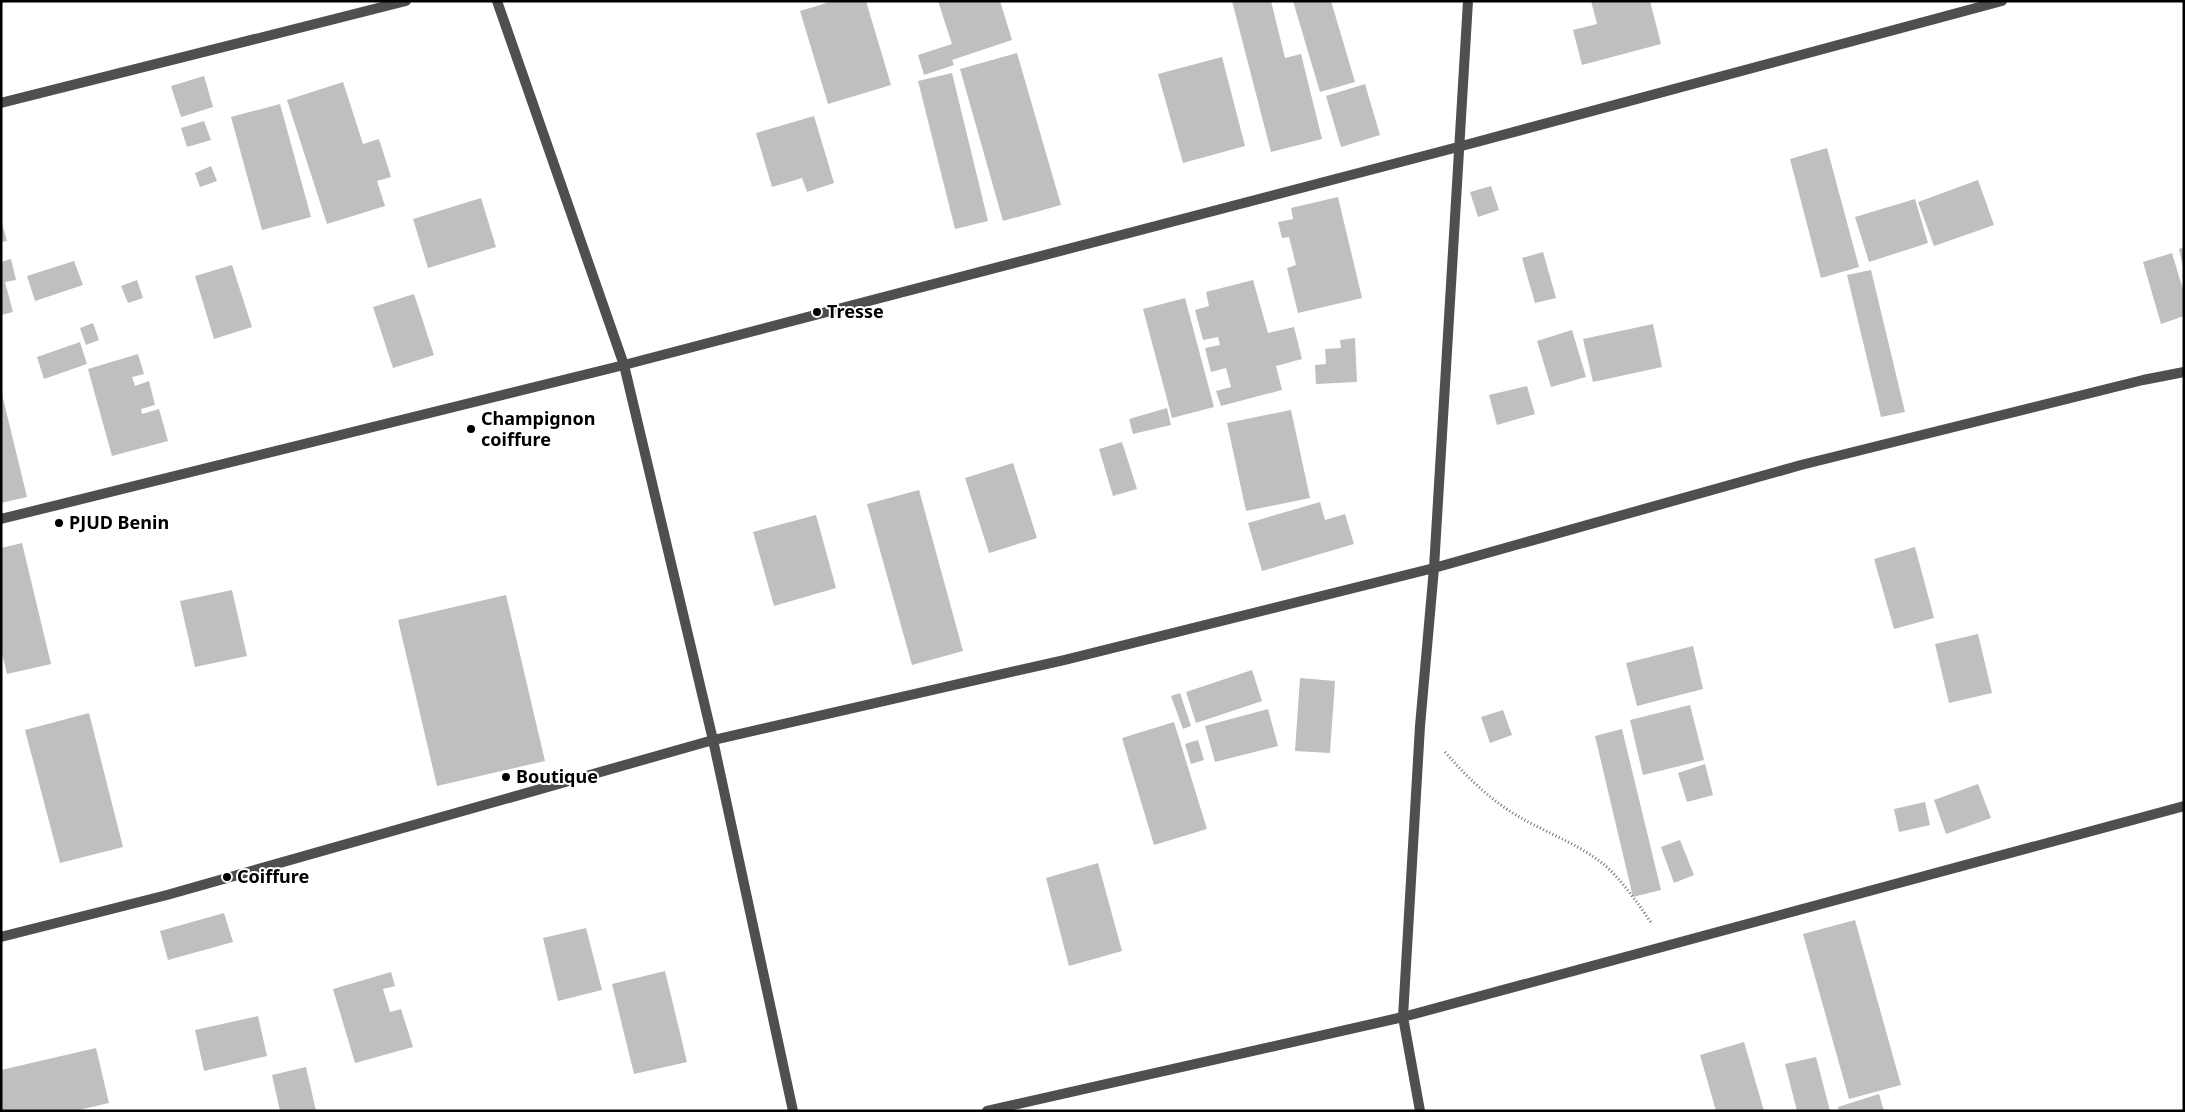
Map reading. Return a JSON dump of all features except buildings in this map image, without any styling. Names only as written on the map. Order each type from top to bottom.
[{"type":"street","points":[[1,103],[406,1]]},
{"type":"street","points":[[497,1],[624,365],[713,740],[793,1111]]},
{"type":"street","points":[[1420,1111],[1402,1017],[1420,726],[1434,568],[1468,1]]},
{"type":"street","points":[[1,519],[624,365],[1458,147],[2002,1]]},
{"type":"street","points":[[1,937],[167,895],[713,740],[1074,658],[1434,568],[1801,465],[2143,380],[2184,372]]},
{"type":"street","points":[[987,1111],[1402,1017],[2184,806]]},
{"type":"path","points":[[1420,726],[1482,790],[1516,815],[1576,845],[1604,864],[1638,904],[1667,945]]},
{"type":"place","name":"Tresse","points":[[817,312]]},
{"type":"place","name":"Champignon coiffure","points":[[471,429]]},
{"type":"place","name":"PJUD Benin","points":[[59,523]]},
{"type":"place","name":"Boutique","points":[[506,777]]},
{"type":"place","name":"Coiffure","points":[[227,877]]}]
